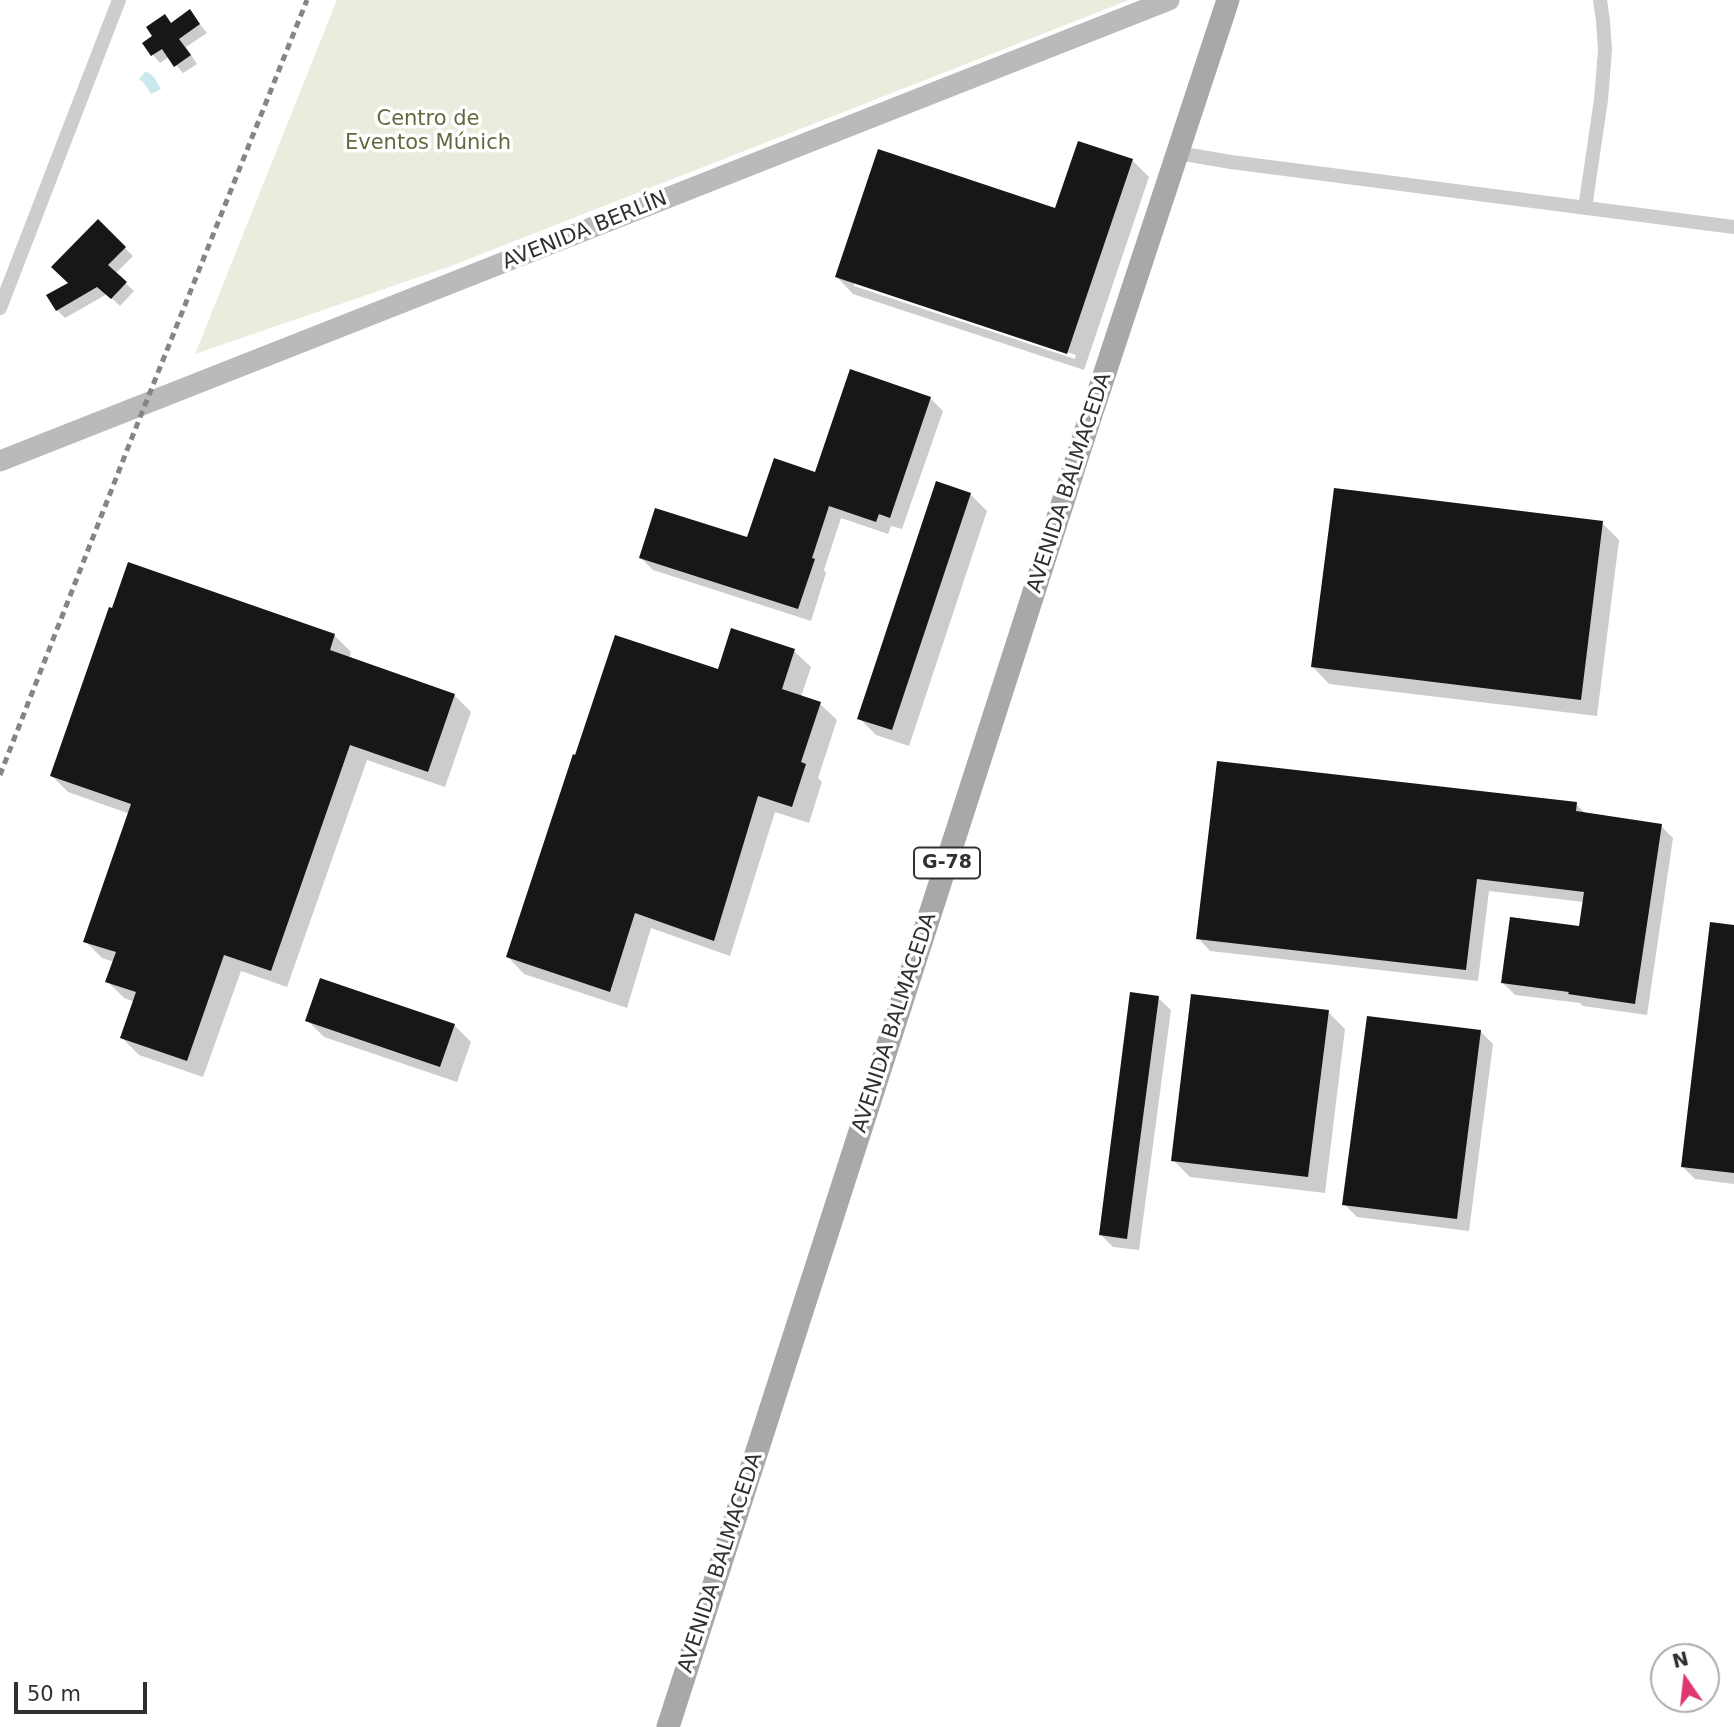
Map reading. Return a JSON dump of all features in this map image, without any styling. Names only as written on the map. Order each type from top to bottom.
[{"type":"main road","name":"AVENIDA BALMACEDA","points":[[668,1727],[1089,421],[1228,0]]},
{"type":"street","points":[[0,308],[119,0]]},
{"type":"street","name":"AVENIDA BERLÍN","points":[[0,461],[1169,0]]},
{"type":"street","points":[[1585,208],[1604,62],[1600,0]]},
{"type":"street","points":[[1178,153],[1734,227]]},
{"type":"green space","name":"Centro de Eventos Múnich","points":[[337,0],[1129,0],[451,266],[195,354]]},
{"type":"water","points":[[146,71],[154,77],[161,89],[151,94],[139,79]]},
{"type":"building","points":[[190,9],[200,24],[179,39],[191,55],[174,67],[162,49],[151,56],[142,43],[152,36],[146,27],[165,14],[171,23]]},
{"type":"building","points":[[1078,141],[1133,159],[1067,354],[835,277],[878,149],[1055,208]]},
{"type":"building","points":[[98,219],[126,247],[108,265],[127,282],[111,299],[97,287],[56,311],[46,295],[68,283],[51,267]]},
{"type":"building","points":[[850,369],[931,397],[890,518],[879,514],[876,522],[829,506],[798,609],[639,558],[655,508],[747,537],[774,458],[815,472]]},
{"type":"building","points":[[936,481],[971,493],[892,730],[857,719]]},
{"type":"building","points":[[1334,488],[1603,521],[1581,700],[1311,667]]},
{"type":"building","points":[[128,562],[335,634],[330,650],[455,694],[428,772],[350,745],[271,971],[224,955],[187,1061],[120,1038],[136,992],[105,982],[116,952],[83,942],[131,804],[50,776],[109,607],[112,608]]},
{"type":"building","points":[[731,628],[795,649],[782,689],[821,702],[801,762],[806,764],[792,807],[758,796],[714,941],[635,913],[610,992],[506,957],[615,635],[718,669]]},
{"type":"building","points":[[1217,761],[1577,802],[1576,811],[1662,824],[1635,1004],[1501,983],[1510,917],[1579,926],[1584,892],[1477,879],[1466,970],[1196,939]]},
{"type":"building","points":[[1710,922],[1734,925],[1734,1173],[1681,1167]]},
{"type":"building","points":[[320,978],[455,1024],[440,1067],[305,1021]]},
{"type":"building","points":[[1130,992],[1159,996],[1127,1239],[1099,1235]]},
{"type":"building","points":[[1191,994],[1329,1010],[1308,1177],[1171,1161]]},
{"type":"building","points":[[1367,1016],[1481,1030],[1457,1219],[1342,1205]]},
{"type":"railway","points":[[0,775],[307,0]]}]
